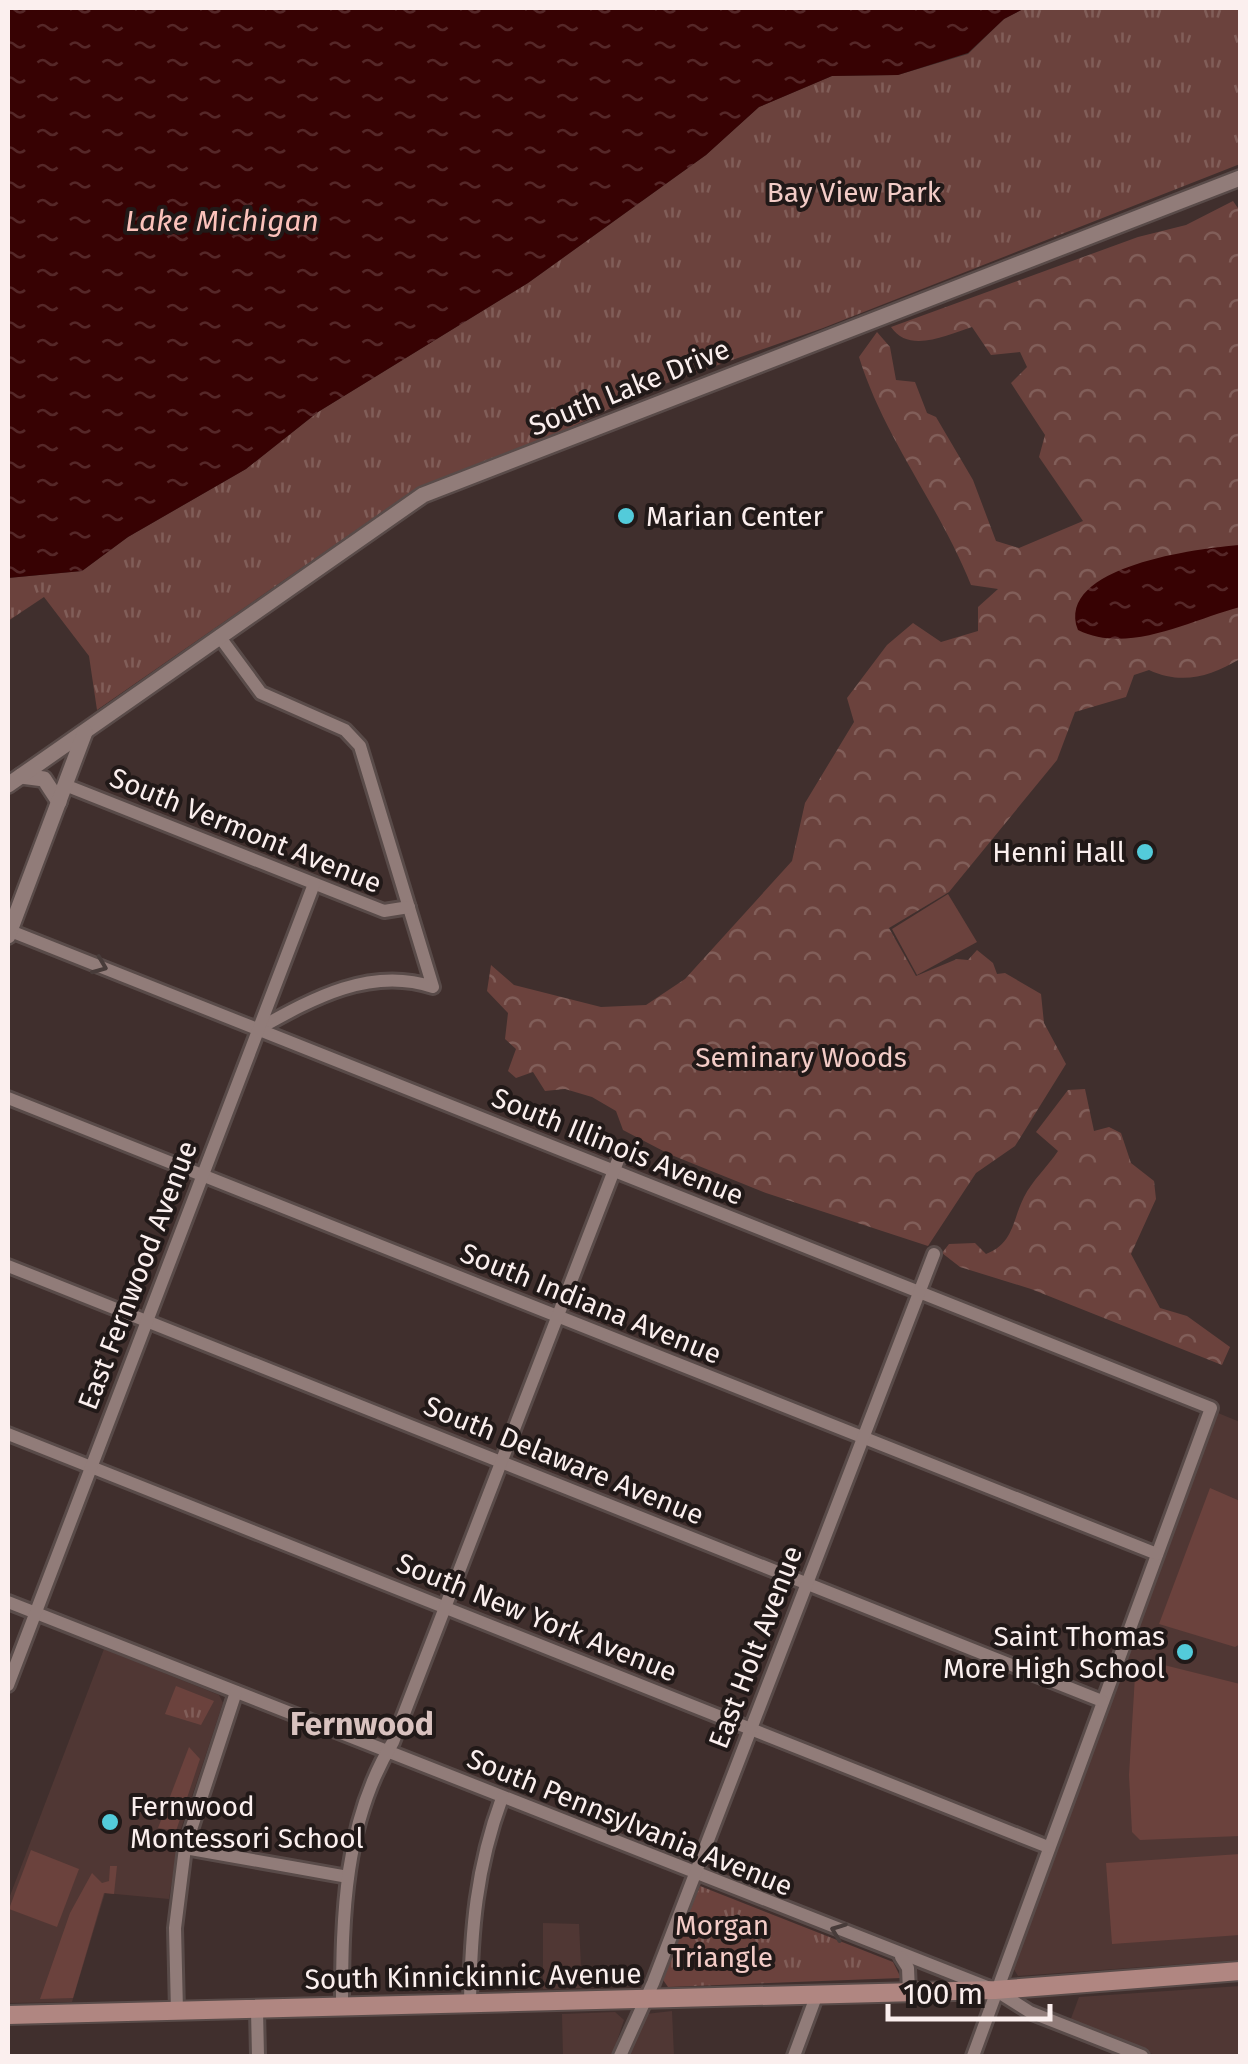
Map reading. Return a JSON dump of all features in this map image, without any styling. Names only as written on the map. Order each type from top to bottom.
[{"type":"main road","name":"South Kinnickinnic Avenue","points":[[8,2015],[995,1990],[1240,1972]]},
{"type":"street","name":"South Lake Drive","points":[[14,781],[423,494],[1240,178]]},
{"type":"street","points":[[219,636],[261,694],[345,730],[360,746],[433,987],[392,979],[354,985],[294,1009],[258,1029]]},
{"type":"street","points":[[8,932],[84,732]]},
{"type":"street","points":[[14,781],[44,779],[59,802]]},
{"type":"street","name":"South Vermont Avenue","points":[[65,785],[384,911],[410,907]]},
{"type":"street","name":"East Fernwood Avenue","points":[[8,1685],[314,884]]},
{"type":"street","name":"South Illinois Avenue","points":[[8,932],[616,1166],[1211,1408],[1156,1554]]},
{"type":"street","name":"South Indiana Avenue","points":[[8,1098],[1156,1554]]},
{"type":"street","points":[[342,2006],[348,1877],[368,1793],[445,1607],[616,1166]]},
{"type":"street","name":"East Holt Avenue","points":[[620,2056],[934,1254]]},
{"type":"street","name":"South Delaware Avenue","points":[[8,1266],[1102,1700]]},
{"type":"street","name":"South New York Avenue","points":[[8,1434],[1048,1847]]},
{"type":"street","points":[[972,2056],[1156,1554]]},
{"type":"street","name":"South Pennsylvania Avenue","points":[[8,1602],[694,1875],[995,1990],[1030,2012],[1142,2056]]},
{"type":"street","points":[[177,2011],[175,1928],[185,1848],[236,1692]]},
{"type":"street","points":[[470,2004],[472,1904],[484,1848],[502,1798]]},
{"type":"street","points":[[185,1848],[348,1877]]},
{"type":"street","points":[[899,1955],[908,1968],[909,1992]]},
{"type":"street","points":[[794,2056],[817,1994]]},
{"type":"street","points":[[257,2010],[258,2056]]},
{"type":"shaded area","name":"Saint Thomas More High School","points":[[1218,1413],[1240,1422],[1240,1960],[1018,1976],[1012,1966]]},
{"type":"shaded area","name":"Fernwood Montessori School","points":[[104,1649],[219,1695],[223,1703],[179,1835],[169,1899],[105,1893],[72,2002],[8,2003],[8,1901]]},
{"type":"shaded area","points":[[543,1923],[579,1924],[582,1988],[543,1989]]},
{"type":"shaded area","points":[[1240,1986],[1240,2056],[1158,2056],[1069,2024],[1079,1997]]},
{"type":"shaded area","points":[[672,2011],[674,2056],[628,2056],[646,2014]]},
{"type":"shaded area","points":[[615,2012],[624,2020],[612,2056],[563,2056],[562,2014]]},
{"type":"green space","name":"Bay View Park","points":[[1025,8],[1240,8],[1240,164],[823,328],[653,388],[555,435],[414,490],[97,710],[89,656],[44,597],[8,621],[8,578],[82,571],[128,537],[246,469],[318,412],[528,283],[706,155],[759,107],[832,76],[898,75],[968,54],[1004,19]]},
{"type":"green space","name":"Seminary Woods","points":[[1233,201],[1240,211],[1240,659],[1195,677],[1173,677],[1149,670],[1134,675],[1126,697],[1075,712],[1057,760],[949,892],[889,928],[916,976],[957,959],[968,960],[977,950],[993,963],[997,974],[1005,973],[1041,994],[1044,1023],[1066,1064],[1015,1146],[976,1173],[928,1246],[766,1193],[669,1154],[623,1130],[616,1111],[592,1097],[565,1089],[545,1091],[533,1072],[516,1078],[508,1071],[516,1049],[505,1039],[508,1013],[487,991],[491,965],[514,985],[601,1007],[646,1005],[685,979],[792,861],[805,803],[854,722],[847,698],[887,645],[913,623],[941,642],[978,631],[978,607],[998,589],[971,585],[883,416],[859,357],[877,332],[890,347],[896,380],[915,382],[927,413],[936,417],[973,480],[996,541],[1019,548],[1083,521],[1039,457],[1045,435],[1011,383],[1027,367],[1020,352],[991,355],[972,327],[918,341],[908,340],[891,327],[1138,237],[1186,225]]},
{"type":"green space","points":[[948,894],[977,942],[917,975],[892,929]]},
{"type":"green space","points":[[1085,1089],[1094,1131],[1109,1127],[1121,1133],[1131,1163],[1154,1181],[1156,1199],[1131,1254],[1160,1308],[1187,1316],[1230,1347],[1222,1365],[1031,1289],[960,1267],[942,1253],[949,1244],[975,1243],[986,1254],[1002,1244],[1027,1191],[1058,1151],[1036,1132],[1068,1090]]},
{"type":"green space","points":[[1210,1488],[1240,1501],[1240,1644],[1235,1647],[1159,1624]]},
{"type":"green space","points":[[1160,1664],[1240,1684],[1240,1836],[1140,1840],[1132,1832],[1129,1775],[1135,1676]]},
{"type":"green space","points":[[176,1686],[214,1701],[201,1725],[165,1714]]},
{"type":"green space","points":[[189,1747],[200,1759],[176,1831],[158,1828]]},
{"type":"green space","points":[[31,1850],[79,1869],[57,1927],[9,1909]]},
{"type":"green space","points":[[1240,1854],[1240,1935],[1112,1944],[1106,1863]]},
{"type":"green space","points":[[110,1866],[117,1866],[114,1894],[104,1893],[73,1998],[40,1999],[70,1913],[92,1873],[102,1883],[109,1881]]},
{"type":"green space","name":"Morgan Triangle","points":[[700,1886],[893,1962],[901,1978],[668,1987],[661,1977]]},
{"type":"water","name":"Lake Michigan","points":[[8,8],[1025,8],[1004,19],[968,53],[898,75],[832,76],[759,107],[706,155],[528,283],[318,412],[246,469],[128,537],[82,571],[8,578]]},
{"type":"water","points":[[1240,545],[1240,607],[1138,637],[1098,637],[1078,630],[1076,608],[1088,590],[1108,576],[1165,556]]},
{"type":"place","name":"Marian Center","points":[[626,516]]},
{"type":"place","name":"Henni Hall","points":[[1145,852]]},
{"type":"place","name":"Saint Thomas More High School","points":[[1185,1652]]},
{"type":"place","name":"Fernwood Montessori School","points":[[110,1822]]},
{"type":"district","name":"Fernwood","points":[[362,1724]]}]
